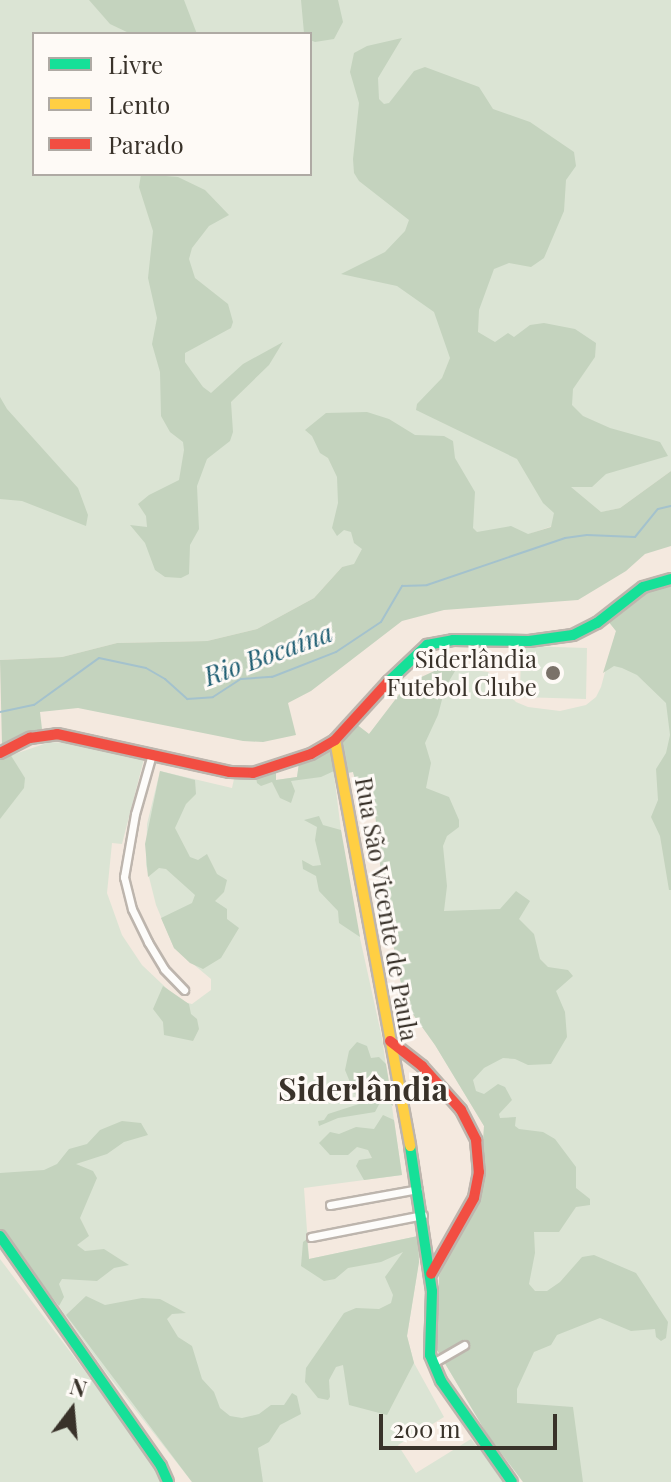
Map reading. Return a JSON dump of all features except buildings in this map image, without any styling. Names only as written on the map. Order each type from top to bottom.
[{"type":"street","points":[[0,753],[30,738],[51,734],[247,774],[320,750],[335,740],[408,660],[427,645],[453,640],[529,641],[573,635],[597,623],[643,587],[671,579]]},
{"type":"street","name":"Rua São Vicente de Paula","points":[[335,740],[423,1215],[431,1274],[429,1349],[433,1363]]},
{"type":"street","points":[[152,754],[135,814],[124,877],[132,909],[148,942],[164,969],[184,990]]},
{"type":"street","points":[[390,1041],[422,1066],[461,1110],[476,1140],[479,1172],[474,1198],[431,1274]]},
{"type":"street","points":[[330,1205],[418,1189]]},
{"type":"street","points":[[311,1237],[423,1215]]},
{"type":"street","points":[[0,1236],[153,1453],[168,1482]]},
{"type":"street","points":[[464,1345],[433,1363],[441,1381],[512,1482]]},
{"type":"green space","points":[[0,0],[671,0],[671,471],[620,508],[576,518],[474,553],[342,567],[314,598],[257,629],[207,641],[117,643],[62,657],[0,660]]},
{"type":"green space","points":[[89,0],[184,0],[196,32],[127,32],[110,24]]},
{"type":"green space","points":[[301,0],[338,0],[343,22],[334,39],[315,42],[312,41],[312,32],[304,32]]},
{"type":"green space","points":[[402,38],[378,78],[379,99],[384,104],[389,103],[414,71],[425,67],[479,87],[493,109],[530,122],[574,152],[576,166],[566,180],[564,211],[544,258],[531,267],[509,263],[494,269],[479,310],[478,332],[495,342],[508,333],[514,337],[530,325],[544,323],[575,329],[596,343],[595,357],[573,389],[572,405],[583,416],[610,428],[660,442],[668,456],[606,474],[592,487],[571,487],[601,512],[620,508],[671,471],[671,546],[645,554],[626,571],[578,600],[444,610],[402,621],[311,691],[288,703],[296,735],[263,742],[243,741],[78,708],[40,712],[42,729],[2,745],[0,660],[62,657],[117,643],[207,641],[257,629],[314,598],[342,567],[354,564],[362,549],[354,543],[351,532],[344,530],[337,536],[332,528],[338,503],[337,477],[328,458],[320,453],[312,436],[305,430],[326,413],[367,412],[389,419],[415,435],[444,436],[453,441],[455,458],[475,492],[473,528],[477,532],[511,526],[528,534],[551,527],[554,513],[543,503],[517,459],[416,410],[417,404],[442,378],[450,358],[434,312],[397,286],[341,274],[385,252],[405,231],[409,220],[359,181],[354,173],[353,159],[359,103],[350,72],[354,53],[367,46]]},
{"type":"green space","points":[[141,176],[178,177],[205,190],[229,215],[209,226],[192,248],[189,259],[195,278],[228,304],[233,322],[231,328],[185,353],[185,362],[203,387],[211,393],[243,364],[283,342],[269,365],[231,402],[233,432],[230,441],[207,459],[197,486],[199,529],[190,545],[189,574],[181,578],[165,577],[155,570],[145,543],[130,525],[147,527],[146,516],[138,504],[179,480],[184,450],[183,442],[170,432],[161,416],[160,372],[152,344],[157,318],[148,278],[153,231],[139,187]]},
{"type":"green space","points":[[0,397],[7,409],[78,488],[88,515],[86,526],[22,501],[0,499]]},
{"type":"green space","points":[[671,584],[671,1482],[523,1482],[487,1434],[437,1350],[439,1276],[480,1193],[484,1126],[435,1045],[405,1003],[383,894],[372,781],[356,783],[353,772],[346,773],[340,740],[356,724],[369,734],[408,685],[449,666],[488,672],[516,702],[528,707],[560,711],[586,705],[596,697],[601,687],[616,631],[608,621],[649,590]]},
{"type":"green space","points":[[671,584],[669,890],[660,836],[651,817],[658,800],[656,769],[666,753],[670,735],[666,703],[637,675],[614,666],[603,673],[616,631],[608,621],[641,594]]},
{"type":"green space","name":"Siderlândia Futebol Clube","points":[[521,646],[587,648],[586,699],[520,697]]},
{"type":"green space","points":[[458,666],[445,688],[438,715],[425,743],[431,763],[426,788],[449,797],[459,820],[459,827],[447,836],[443,846],[447,886],[444,911],[500,909],[516,891],[530,901],[519,919],[534,934],[540,959],[548,967],[568,970],[573,976],[556,991],[565,1012],[567,1037],[551,1064],[528,1065],[503,1058],[484,1068],[473,1080],[476,1091],[484,1094],[498,1084],[505,1087],[512,1100],[499,1114],[500,1118],[516,1117],[515,1126],[519,1129],[543,1132],[555,1139],[576,1167],[576,1188],[590,1199],[590,1205],[576,1207],[559,1232],[534,1232],[535,1253],[529,1284],[535,1291],[547,1291],[560,1282],[582,1257],[594,1255],[636,1273],[668,1322],[666,1338],[661,1341],[656,1337],[655,1329],[631,1331],[600,1318],[557,1335],[551,1345],[534,1352],[517,1389],[517,1403],[573,1407],[583,1482],[523,1482],[487,1434],[437,1350],[439,1276],[480,1193],[484,1126],[435,1045],[405,1003],[383,894],[372,781],[356,783],[353,772],[346,773],[340,740],[356,724],[369,734],[404,688],[417,679],[443,667]]},
{"type":"green space","points":[[50,742],[84,744],[144,759],[122,844],[112,843],[107,893],[122,935],[142,965],[180,1001],[192,1004],[211,990],[211,979],[174,948],[156,905],[146,865],[147,824],[160,771],[232,788],[234,779],[248,779],[276,769],[276,780],[297,777],[299,763],[331,750],[347,879],[382,1038],[402,1175],[304,1188],[309,1259],[418,1236],[419,1262],[407,1336],[414,1363],[444,1417],[398,1445],[416,1473],[471,1439],[505,1482],[192,1482],[104,1370],[23,1255],[0,1230],[0,759]]},
{"type":"green space","points":[[331,750],[334,771],[321,777],[291,781],[295,791],[291,803],[280,798],[272,782],[261,786],[257,783],[256,777],[276,769],[276,780],[297,777],[299,763]]},
{"type":"green space","points":[[10,754],[25,778],[24,788],[0,819],[0,759]]},
{"type":"green space","points":[[160,771],[195,780],[196,794],[186,804],[175,828],[190,857],[198,860],[207,854],[217,874],[227,880],[224,892],[215,901],[227,909],[227,919],[239,928],[221,958],[203,969],[190,963],[174,948],[161,918],[192,903],[195,895],[166,869],[159,868],[148,877],[145,844]]},
{"type":"green space","points":[[319,816],[323,825],[341,830],[360,937],[339,923],[338,911],[319,891],[316,876],[303,869],[302,860],[313,866],[321,865],[315,840],[317,827],[304,820]]},
{"type":"green space","points":[[163,986],[189,1004],[199,1029],[193,1041],[164,1035],[163,1022],[153,1009]]},
{"type":"green space","points":[[357,1042],[367,1046],[371,1058],[379,1057],[386,1064],[393,1106],[383,1097],[375,1112],[338,1118],[319,1126],[318,1121],[324,1120],[328,1114],[359,1104],[345,1070],[349,1051]]},
{"type":"green space","points":[[383,1115],[394,1120],[402,1175],[364,1180],[356,1166],[359,1160],[372,1158],[368,1150],[357,1147],[348,1155],[330,1155],[319,1143],[330,1132],[339,1134],[356,1127],[374,1129]]},
{"type":"green space","points":[[122,1121],[141,1123],[148,1135],[124,1142],[107,1154],[76,1164],[93,1171],[97,1178],[80,1218],[89,1236],[77,1245],[85,1251],[104,1249],[129,1265],[114,1268],[97,1281],[62,1279],[59,1284],[64,1297],[59,1306],[0,1230],[0,1173],[44,1170],[57,1164],[69,1149],[87,1144],[100,1130]]},
{"type":"green space","points":[[418,1236],[419,1262],[407,1336],[414,1363],[387,1415],[349,1405],[343,1365],[336,1367],[329,1380],[328,1400],[318,1398],[305,1382],[306,1368],[344,1313],[356,1308],[379,1309],[391,1303],[393,1295],[385,1277],[403,1252],[381,1262],[348,1268],[335,1279],[324,1281],[301,1266],[303,1242],[307,1239],[309,1259]]},
{"type":"green space","points":[[0,1259],[149,1456],[161,1482],[0,1482]]},
{"type":"green space","points":[[86,1296],[105,1305],[142,1298],[160,1299],[186,1313],[172,1314],[167,1319],[178,1337],[192,1346],[202,1379],[214,1392],[220,1408],[230,1416],[242,1418],[259,1414],[271,1405],[284,1405],[292,1393],[297,1396],[301,1414],[280,1425],[269,1442],[258,1448],[263,1482],[192,1482],[66,1315]]},
{"type":"waterway","name":"Rio Bocaína","points":[[0,712],[34,705],[99,658],[146,668],[165,679],[187,699],[213,697],[241,679],[272,677],[336,652],[381,622],[402,586],[427,585],[565,538],[587,535],[635,537],[658,509],[671,506]]},
{"type":"traffic: fast","points":[[388,682],[427,645],[453,640],[529,641],[573,635],[597,623],[643,587],[671,579]]},
{"type":"traffic: fast","points":[[410,1146],[432,1291],[430,1355],[441,1381],[512,1482]]},
{"type":"traffic: fast","points":[[0,1236],[161,1466],[168,1482]]},
{"type":"traffic: slow","points":[[335,740],[410,1146]]},
{"type":"traffic: jam","points":[[0,753],[30,738],[57,734],[230,772],[253,773],[311,754],[335,740],[388,682]]},
{"type":"traffic: jam","points":[[390,1041],[422,1066],[461,1110],[476,1140],[479,1172],[474,1198],[431,1274]]},
{"type":"place","name":"Siderlândia Futebol Clube","points":[[553,673]]},
{"type":"district","name":"Siderlândia","points":[[363,1088]]}]
